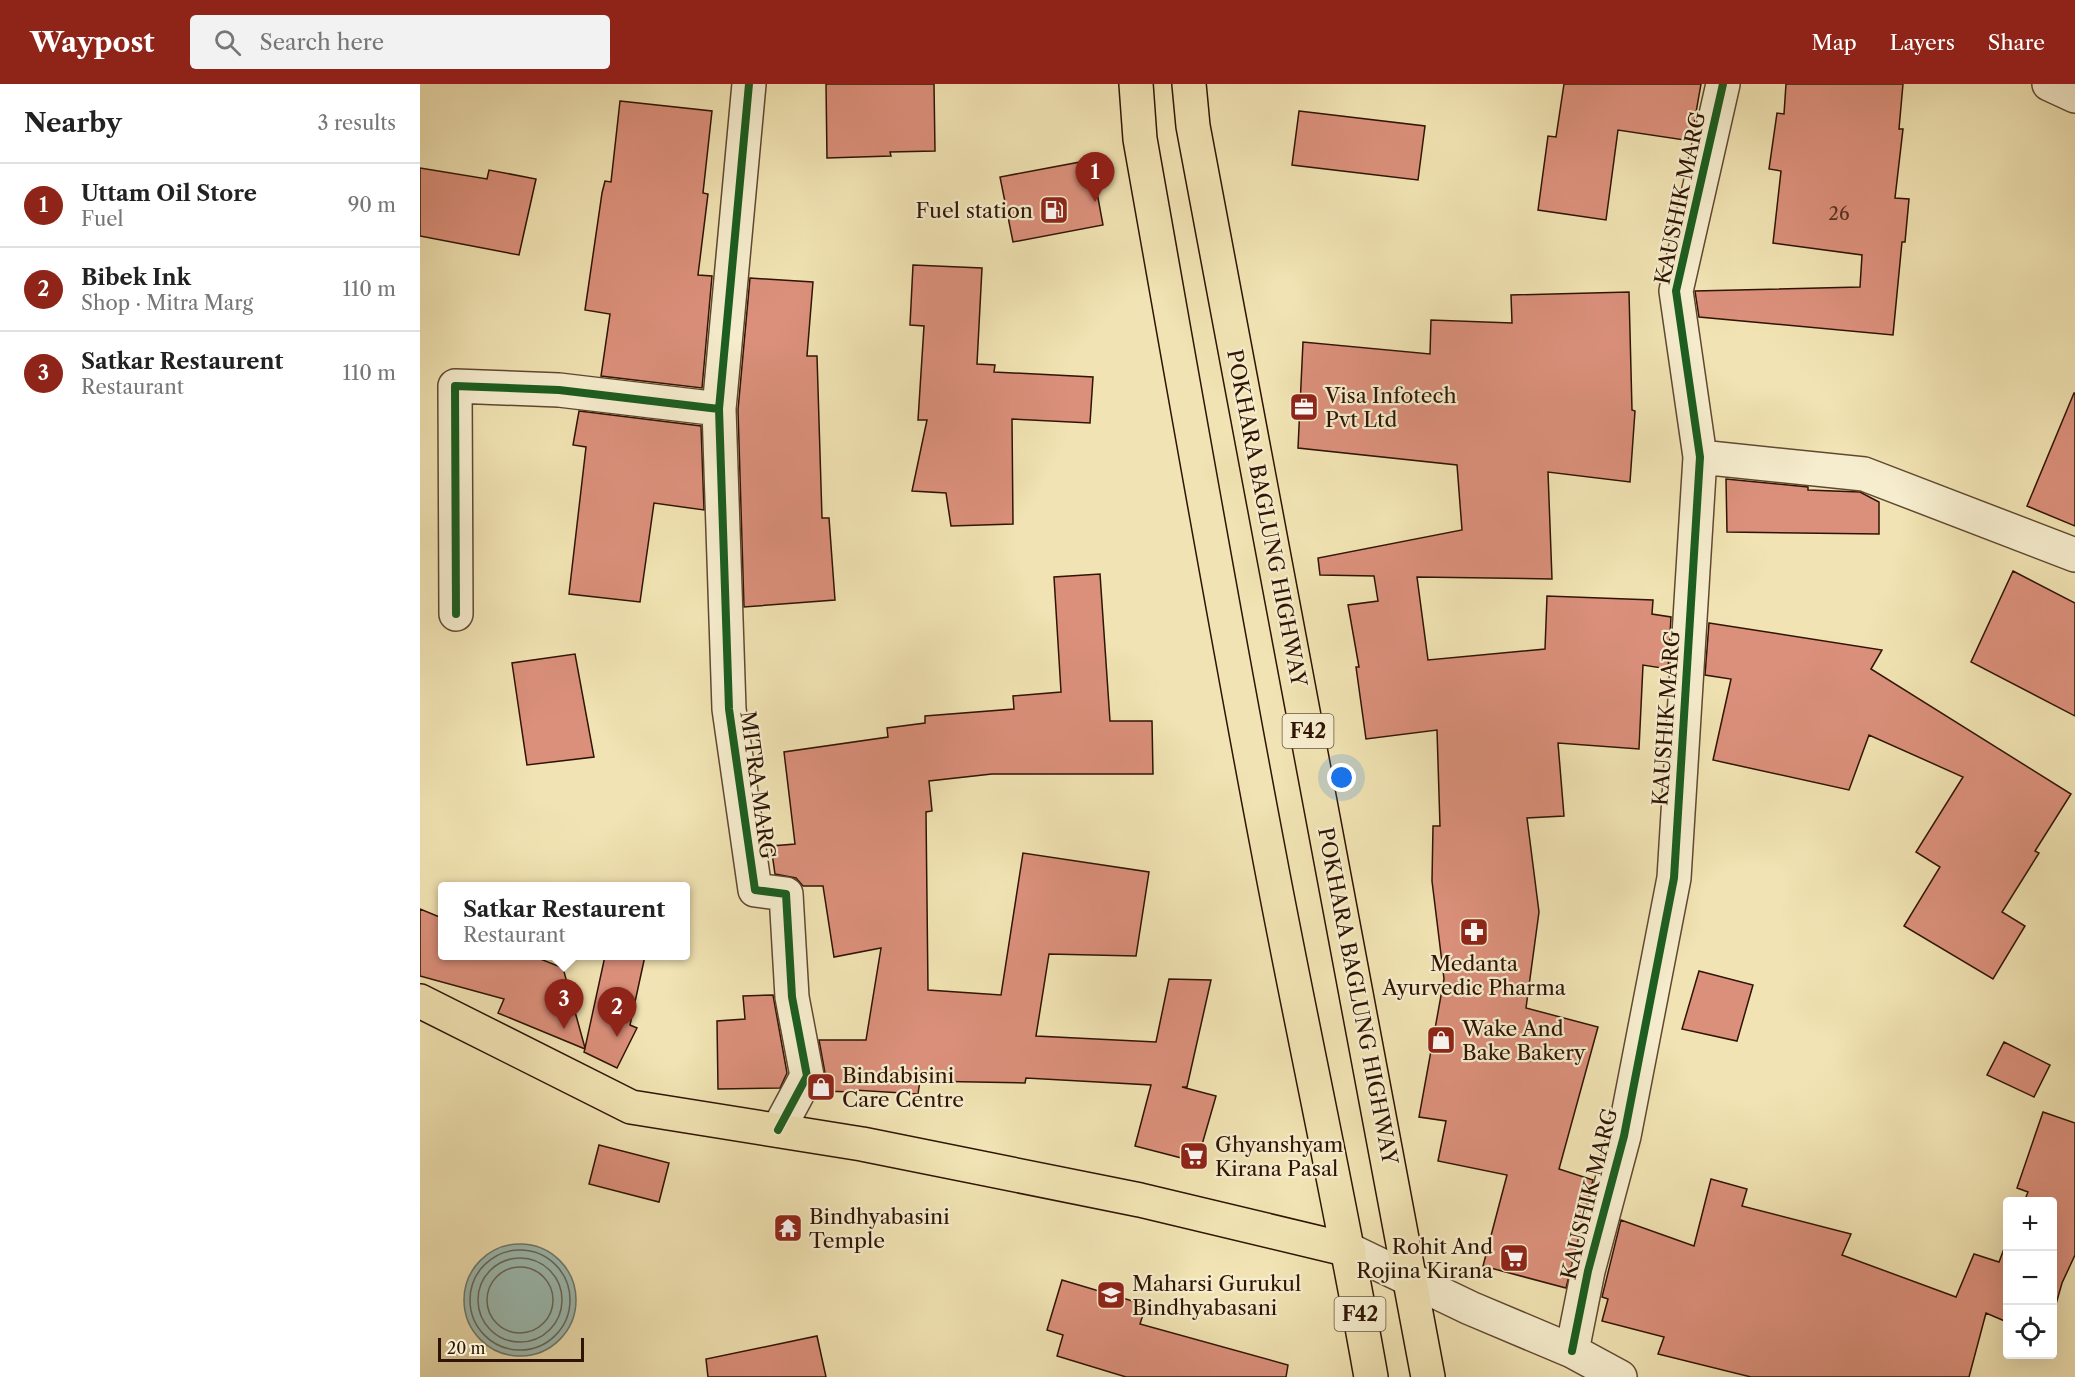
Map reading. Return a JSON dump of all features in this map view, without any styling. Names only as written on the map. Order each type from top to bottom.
[{"type":"main road","name":"F42","points":[[1136,84],[1140,139],[1260,804],[1349,1250],[1371,1377]]},
{"type":"main road","name":"POKHARA BAGLUNG HIGHWAY","points":[[1189,84],[1193,126],[1412,1280],[1428,1377]]},
{"type":"main road","points":[[420,1001],[631,1107],[873,1146],[1140,1200],[1349,1250]]},
{"type":"street","points":[[456,614],[455,386],[559,390],[719,409],[749,84]]},
{"type":"street","name":"KAUSHIK MARG","points":[[1572,1351],[1588,1271],[1624,1136],[1674,878],[1700,457],[1676,291],[1723,84]]},
{"type":"street","points":[[2049,84],[2075,96]]},
{"type":"street","name":"MITRA MARG","points":[[719,409],[729,709],[754,890],[786,894],[792,997],[807,1076],[778,1130]]},
{"type":"street","points":[[1700,457],[1864,474],[2075,555]]},
{"type":"street","points":[[1349,1250],[1470,1308],[1572,1351],[1620,1377]]},
{"type":"water","points":[[520,1244],[541,1249],[559,1261],[571,1279],[576,1300],[571,1321],[559,1339],[541,1351],[520,1356],[499,1351],[481,1339],[469,1321],[464,1300],[469,1279],[481,1261],[499,1249]]},
{"type":"building","points":[[826,84],[934,84],[935,151],[890,152],[891,156],[827,158]]},
{"type":"building","points":[[1564,84],[1701,84],[1691,141],[1618,130],[1606,220],[1538,210],[1548,136],[1556,137]]},
{"type":"building","points":[[1786,84],[1903,84],[1899,129],[1903,129],[1895,198],[1909,199],[1905,242],[1902,242],[1893,335],[1699,317],[1695,291],[1860,287],[1862,255],[1773,243],[1781,171],[1769,169],[1777,113],[1784,114]]},
{"type":"building","points":[[620,101],[712,111],[703,193],[708,194],[698,275],[712,276],[702,388],[601,376],[610,314],[585,310],[602,193],[605,181],[611,182]]},
{"type":"building","points":[[1299,111],[1425,126],[1418,180],[1292,165]]},
{"type":"building","points":[[1091,160],[1103,225],[1013,242],[1000,177]]},
{"type":"building","points":[[420,168],[487,179],[489,170],[536,179],[519,255],[420,236]]},
{"type":"building","points":[[913,265],[982,268],[977,364],[995,365],[994,372],[1093,377],[1090,423],[1012,419],[1013,524],[951,526],[946,493],[912,491],[927,420],[918,420],[924,326],[910,325]]},
{"type":"building","points":[[750,278],[813,282],[807,356],[817,356],[822,518],[829,518],[835,600],[744,607],[738,410]]},
{"type":"building","points":[[1629,292],[1632,410],[1635,411],[1630,482],[1548,472],[1552,579],[1417,577],[1428,660],[1545,649],[1547,596],[1653,600],[1652,614],[1671,617],[1668,669],[1643,665],[1639,749],[1558,743],[1564,816],[1527,818],[1539,912],[1526,1008],[1598,1027],[1559,1169],[1593,1180],[1566,1288],[1483,1266],[1507,1175],[1438,1161],[1446,1121],[1419,1117],[1444,979],[1432,881],[1433,826],[1440,826],[1437,730],[1366,739],[1356,667],[1359,667],[1348,605],[1378,601],[1374,576],[1320,575],[1318,558],[1462,530],[1457,465],[1298,448],[1303,342],[1430,354],[1431,320],[1512,323],[1511,295]]},
{"type":"building","points":[[2075,393],[2075,526],[2027,506]]},
{"type":"building","points":[[579,411],[701,426],[704,510],[654,503],[640,602],[569,594],[586,447],[573,445]]},
{"type":"building","points":[[1726,479],[1808,487],[1808,490],[1860,492],[1879,502],[1879,534],[1727,532]]},
{"type":"building","points":[[2013,571],[2075,603],[2075,716],[1971,662]]},
{"type":"building","points":[[1100,574],[1110,721],[1152,721],[1153,774],[992,774],[929,781],[932,811],[926,812],[928,990],[1001,995],[1023,853],[1149,872],[1136,956],[1049,954],[1036,1036],[1156,1042],[1169,979],[1211,980],[1187,1087],[1182,1087],[1216,1096],[1197,1162],[1135,1146],[1151,1085],[1026,1078],[1025,1083],[920,1081],[918,1094],[854,1090],[854,1092],[820,1091],[825,1073],[819,1040],[866,1040],[881,948],[834,957],[823,886],[803,886],[796,878],[775,874],[771,846],[795,844],[784,752],[888,737],[887,728],[925,723],[925,716],[1014,709],[1013,696],[1061,692],[1054,577]]},
{"type":"building","points":[[1709,623],[1882,650],[1871,669],[2071,794],[2035,851],[2039,853],[2002,912],[2025,926],[1993,979],[1904,926],[1940,867],[1916,852],[1963,777],[1869,735],[1849,790],[1713,760],[1731,679],[1705,675]]},
{"type":"building","points":[[575,654],[594,757],[527,765],[512,663]]},
{"type":"building","points":[[420,909],[438,916],[438,960],[543,960],[563,968],[585,1048],[604,960],[644,960],[630,1025],[637,1028],[617,1068],[584,1052],[585,1049],[498,1013],[504,999],[420,976]]},
{"type":"building","points":[[1699,971],[1753,985],[1737,1041],[1682,1029]]},
{"type":"building","points":[[773,995],[787,1073],[780,1088],[718,1089],[717,1021],[745,1019],[743,996]]},
{"type":"building","points":[[2004,1042],[2050,1065],[2034,1097],[1987,1075]]},
{"type":"building","points":[[2043,1112],[2075,1123],[2075,1255],[2057,1300],[2057,1197],[2026,1197],[2028,1192],[2017,1188]]},
{"type":"building","points":[[599,1145],[669,1163],[659,1202],[589,1184]]},
{"type":"building","points":[[1711,1179],[1747,1189],[1742,1206],[1851,1234],[1842,1255],[1956,1297],[1974,1254],[1999,1262],[2003,1252],[2003,1320],[1986,1313],[1969,1377],[1751,1377],[1658,1354],[1664,1337],[1602,1321],[1608,1299],[1602,1297],[1621,1220],[1694,1246]]},
{"type":"building","points":[[1062,1280],[1146,1305],[1140,1324],[1288,1365],[1286,1377],[1126,1377],[1057,1356],[1063,1335],[1047,1330]]},
{"type":"building","points":[[817,1336],[826,1377],[708,1377],[706,1359]]},
{"type":"cycle path","points":[[456,614],[455,386],[559,390],[719,409],[749,84]]},
{"type":"cycle path","points":[[1572,1351],[1588,1271],[1624,1136],[1674,878],[1700,457],[1676,291],[1723,84]]},
{"type":"cycle path","points":[[719,409],[729,709],[755,890],[786,894],[792,997],[807,1076],[778,1130]]},
{"type":"place","name":"Uttam Oil Store","points":[[1095,202]]},
{"type":"place","name":"Fuel station","points":[[1054,210]]},
{"type":"place","name":"Visa Infotech Pvt Ltd","points":[[1304,407]]},
{"type":"place","name":"Medanta Ayurvedic Pharma","points":[[1474,932]]},
{"type":"place","name":"Satkar Restaurent","points":[[564,1029]]},
{"type":"place","name":"Bibek Ink","points":[[617,1037]]},
{"type":"place","name":"Wake And Bake Bakery","points":[[1441,1040]]},
{"type":"place","name":"Bindabisini Care Centre","points":[[821,1087]]},
{"type":"place","name":"Ghyanshyam Kirana Pasal","points":[[1194,1156]]},
{"type":"place","name":"Bindhyabasini Temple","points":[[788,1228]]},
{"type":"place","name":"Rohit And Rojina Kirana","points":[[1514,1258]]},
{"type":"place","name":"Maharsi Gurukul Bindhyabasani","points":[[1111,1295]]}]
